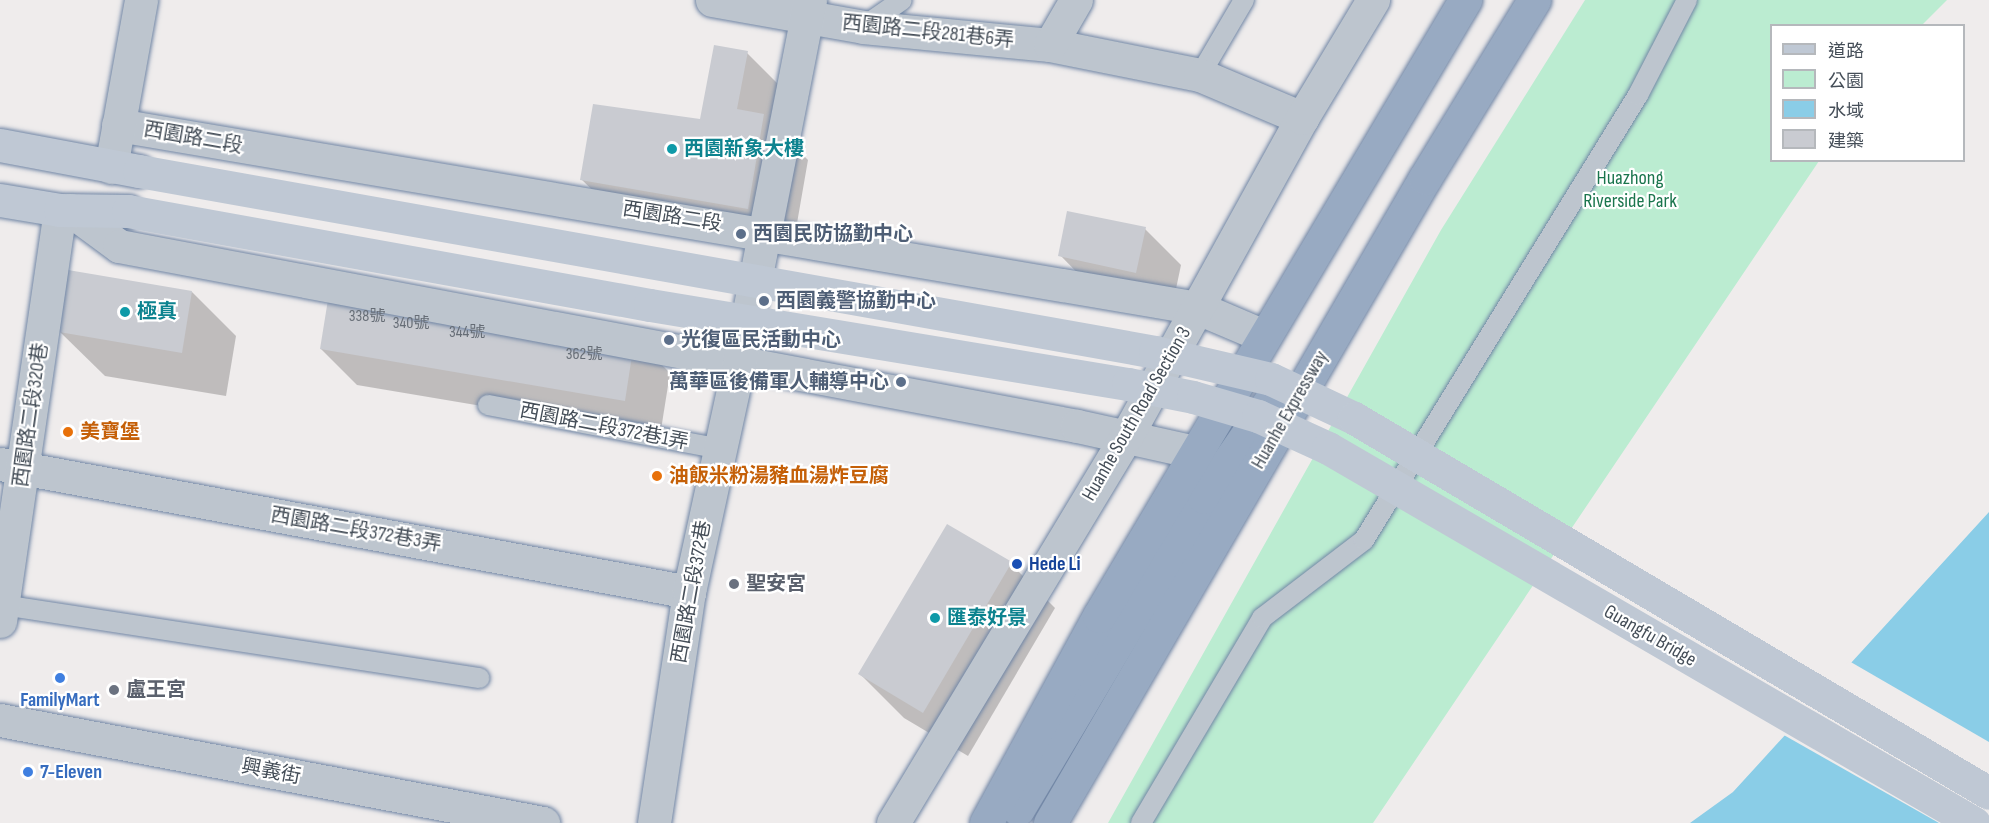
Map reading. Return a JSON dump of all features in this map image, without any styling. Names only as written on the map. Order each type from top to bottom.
[{"type":"highway","points":[[986,823],[1195,452],[1465,0]]},
{"type":"highway","name":"Huanhe Expressway","points":[[1050,823],[1425,178],[1534,0]]},
{"type":"highway","points":[[1009,823],[1204,497],[1425,178]]},
{"type":"main road","name":"Guangfu Bridge","points":[[0,145],[1155,352],[1271,379],[1354,418],[1989,793]]},
{"type":"main road","name":"Guangfu Bridge","points":[[0,200],[65,210],[128,211],[650,305],[1128,384],[1193,397],[1258,416],[1328,448],[1974,823]]},
{"type":"street","points":[[118,125],[141,0]]},
{"type":"street","name":"西園路二段281巷6弄","points":[[712,0],[808,8],[863,27],[1050,45],[1200,75],[1302,118]]},
{"type":"street","points":[[1050,45],[1076,0]]},
{"type":"street","name":"Huanhe South Road Section 3","points":[[893,823],[1126,435],[1302,118],[1373,0]]},
{"type":"street","name":"西園路二段372巷","points":[[654,823],[689,592],[739,362],[808,8]]},
{"type":"street","name":"西園路二段","points":[[125,169],[118,125],[764,232],[1198,308],[1264,336]]},
{"type":"street","points":[[65,210],[119,246],[1126,435],[1195,452]]},
{"type":"street","name":"西園路二段320巷","points":[[1,613],[12,466],[65,210]]},
{"type":"street","name":"西園路二段372巷3弄","points":[[12,466],[689,592]]},
{"type":"street","name":"興義街","points":[[0,720],[543,823]]},
{"type":"lane","points":[[863,27],[902,0]]},
{"type":"lane","points":[[1200,75],[1244,0]]},
{"type":"lane","points":[[1141,823],[1262,618],[1364,540],[1638,95],[1687,0]]},
{"type":"lane","name":"西園路二段372巷1弄","points":[[488,405],[720,449]]},
{"type":"lane","points":[[1,613],[479,678]]},
{"type":"green space","name":"Huazhong Riverside Park","points":[[1585,0],[1947,0],[1923,24],[1770,24],[1770,162],[1818,162],[1373,823],[1108,823],[1441,230]]},
{"type":"water","points":[[1989,512],[1989,823],[1690,823],[1733,792]]},
{"type":"pier","points":[[1849,661],[1989,742],[1989,823],[1939,823],[1782,734]]},
{"type":"building","name":"西園新象大樓","points":[[714,45],[748,51],[737,109],[764,114],[748,209],[580,180],[593,104],[700,119]]},
{"type":"building","points":[[1067,211],[1146,227],[1136,273],[1058,256]]},
{"type":"building","name":"極真","points":[[68,270],[192,291],[182,353],[59,332]]},
{"type":"building","points":[[331,281],[635,336],[625,401],[320,349]]},
{"type":"building","name":"匯泰好景","points":[[947,524],[1012,562],[923,713],[858,674]]},
{"type":"place","name":"西園新象大樓","points":[[672,149]]},
{"type":"place","name":"西園民防協勤中心","points":[[741,234]]},
{"type":"place","name":"西園義警協勤中心","points":[[764,301]]},
{"type":"place","name":"極真","points":[[125,312]]},
{"type":"place","name":"光復區民活動中心","points":[[669,340]]},
{"type":"place","name":"萬華區後備軍人輔導中心","points":[[901,382]]},
{"type":"place","name":"美寶堡","points":[[68,432]]},
{"type":"place","name":"油飯米粉湯豬血湯炸豆腐","points":[[657,476]]},
{"type":"place","name":"Hede Li","points":[[1017,564]]},
{"type":"place","name":"聖安宮","points":[[734,584]]},
{"type":"place","name":"匯泰好景","points":[[935,618]]},
{"type":"place","name":"FamilyMart","points":[[60,678]]},
{"type":"place","name":"盧王宮","points":[[114,690]]},
{"type":"place","name":"7-Eleven","points":[[28,772]]}]
